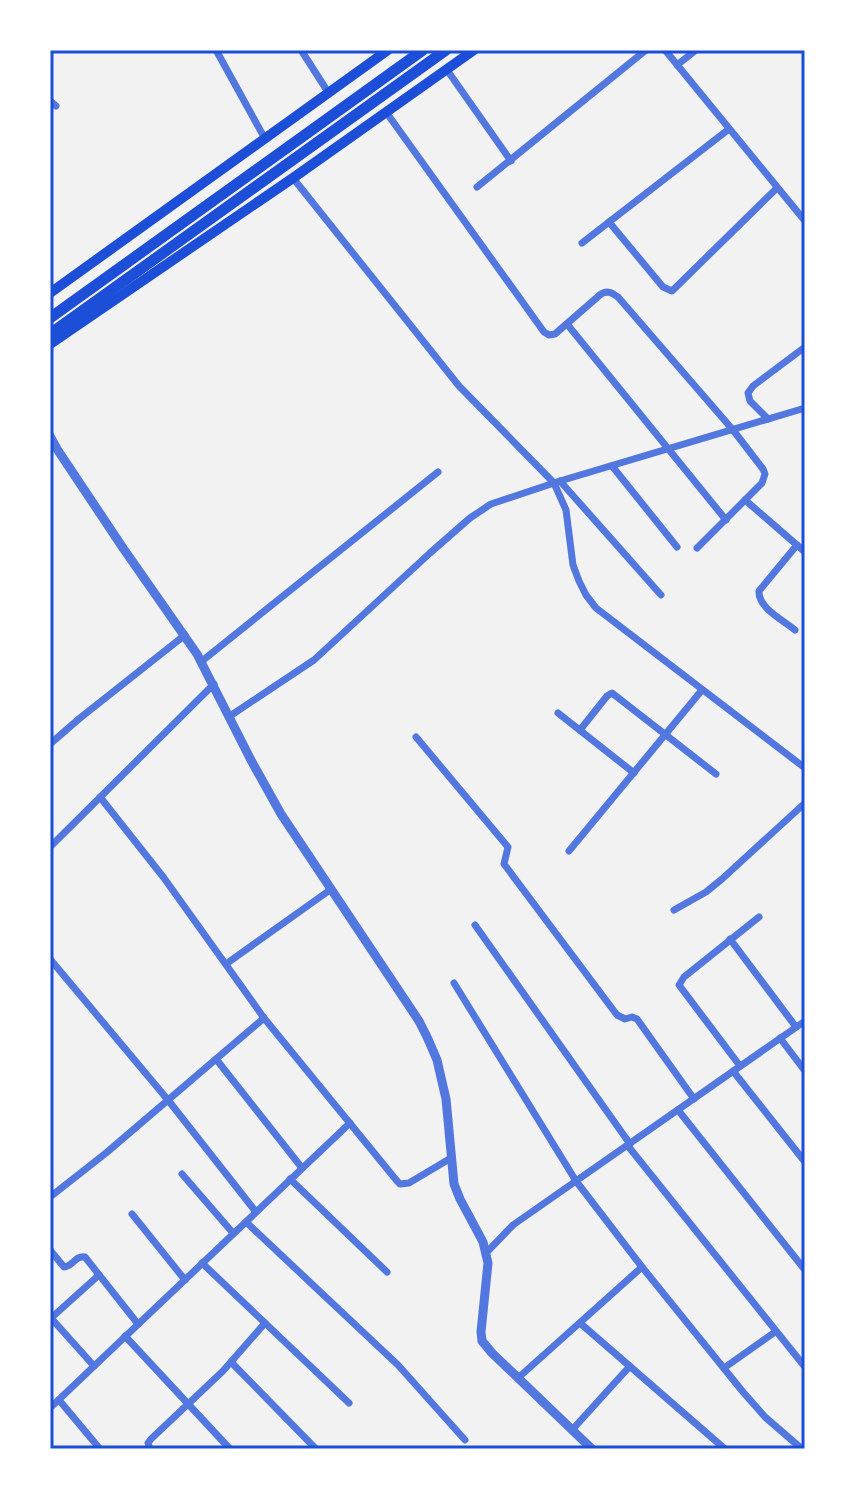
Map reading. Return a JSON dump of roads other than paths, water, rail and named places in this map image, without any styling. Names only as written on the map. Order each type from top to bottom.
[{"type":"main road","points":[[50,293],[388,50]]},
{"type":"main road","points":[[50,318],[423,50]]},
{"type":"main road","points":[[50,334],[446,50]]},
{"type":"main road","points":[[50,344],[474,50]]},
{"type":"street","points":[[216,50],[264,137]]},
{"type":"street","points":[[301,50],[328,92]]},
{"type":"street","points":[[477,187],[646,50]]},
{"type":"street","points":[[665,50],[805,221]]},
{"type":"street","points":[[677,65],[696,50]]},
{"type":"street","points":[[447,70],[511,161]]},
{"type":"street","points":[[386,112],[544,332],[555,334],[605,292],[618,297],[733,430],[765,474],[762,483],[697,548]]},
{"type":"street","points":[[582,243],[729,129]]},
{"type":"street","points":[[293,178],[459,386],[557,482],[661,595]]},
{"type":"street","points":[[609,222],[663,287],[672,291],[777,188]]},
{"type":"street","points":[[567,324],[726,520]]},
{"type":"street","points":[[768,419],[750,401],[748,393],[805,347]]},
{"type":"street","points":[[230,716],[314,660],[482,509],[502,499],[805,408]]},
{"type":"street","points":[[50,436],[202,661],[266,789],[419,1021],[442,1077],[454,1184],[486,1253],[488,1273],[481,1322],[482,1341],[592,1449]]},
{"type":"street","points":[[612,466],[677,547]]},
{"type":"street","points":[[202,661],[438,472]]},
{"type":"street","points":[[557,482],[566,510],[573,565],[586,595],[596,608],[805,768]]},
{"type":"street","points":[[745,500],[805,552]]},
{"type":"street","points":[[795,630],[761,604],[758,595],[797,545]]},
{"type":"street","points":[[50,744],[185,635]]},
{"type":"street","points":[[50,847],[214,684]]},
{"type":"street","points":[[569,851],[702,690]]},
{"type":"street","points":[[580,730],[612,693],[716,774]]},
{"type":"street","points":[[558,713],[634,773]]},
{"type":"street","points":[[416,737],[508,847],[504,864],[617,1015],[637,1019],[694,1099]]},
{"type":"street","points":[[100,797],[164,878],[264,1018],[400,1184],[409,1183],[451,1158]]},
{"type":"street","points":[[674,910],[722,879],[805,803]]},
{"type":"street","points":[[226,964],[330,890]]},
{"type":"street","points":[[740,1066],[679,985],[684,977],[759,917]]},
{"type":"street","points":[[475,925],[629,1145],[805,1367]]},
{"type":"street","points":[[730,939],[796,1027]]},
{"type":"street","points":[[50,959],[168,1100],[256,1212]]},
{"type":"street","points":[[454,983],[576,1181],[765,1417],[802,1449]]},
{"type":"street","points":[[50,1197],[264,1018]]},
{"type":"street","points":[[486,1253],[513,1225],[805,1021]]},
{"type":"street","points":[[780,1038],[805,1071]]},
{"type":"street","points":[[216,1059],[302,1168]]},
{"type":"street","points":[[733,1071],[805,1162]]},
{"type":"street","points":[[678,1110],[805,1270]]},
{"type":"street","points":[[100,1449],[53,1405],[350,1123]]},
{"type":"street","points":[[182,1174],[233,1233]]},
{"type":"street","points":[[290,1179],[387,1272]]},
{"type":"street","points":[[132,1214],[185,1280]]},
{"type":"street","points":[[246,1222],[398,1365],[465,1440]]},
{"type":"street","points":[[50,1250],[64,1267],[78,1257],[85,1257],[138,1324]]},
{"type":"street","points":[[202,1263],[349,1403]]},
{"type":"street","points":[[518,1378],[642,1267]]},
{"type":"street","points":[[94,1366],[51,1318],[99,1275]]},
{"type":"street","points":[[150,1449],[148,1443],[151,1439],[231,1362],[265,1323]]},
{"type":"street","points":[[580,1323],[725,1449]]},
{"type":"street","points":[[724,1368],[775,1332]]},
{"type":"street","points":[[125,1336],[230,1449]]},
{"type":"street","points":[[231,1362],[316,1449]]},
{"type":"street","points":[[572,1430],[630,1366]]}]
